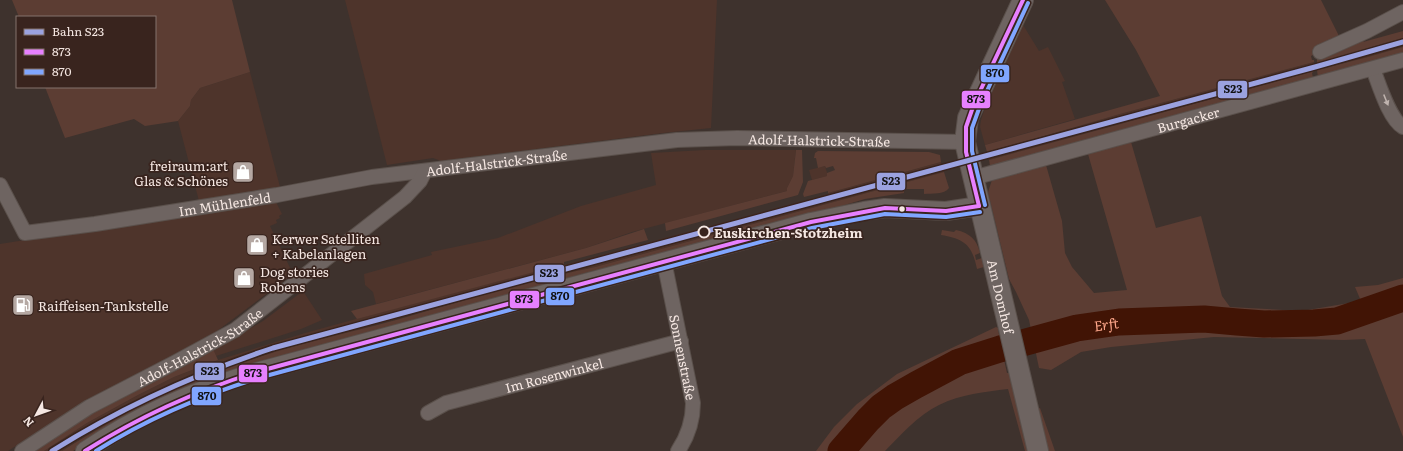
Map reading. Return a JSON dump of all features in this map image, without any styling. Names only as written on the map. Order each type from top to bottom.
[{"type":"main road","name":"Am Domhof","points":[[1023,0],[968,118],[965,142],[1038,451]]},
{"type":"street","points":[[1320,52],[1367,32],[1403,12]]},
{"type":"street","name":"Burgacker","points":[[973,178],[1403,60]]},
{"type":"street","points":[[1373,69],[1391,114],[1397,123],[1403,127]]},
{"type":"street","name":"Adolf-Halstrick-Straße","points":[[22,451],[89,407],[235,330],[405,197],[417,184],[425,171],[690,139],[737,138],[965,142]]},
{"type":"street","name":"Im Mühlenfeld","points":[[0,185],[25,233],[94,224],[261,197],[372,177],[425,171]]},
{"type":"street","points":[[85,451],[147,415],[203,390],[238,377],[811,222],[885,208],[954,211],[979,206]]},
{"type":"street","name":"Sonnenstraße","points":[[664,261],[693,403],[693,412],[687,437],[678,451]]},
{"type":"street","name":"Im Rosenwinkel","points":[[428,414],[446,403],[681,341]]},
{"type":"shaded area","points":[[12,0],[232,0],[250,72],[200,88],[191,100],[190,106],[178,121],[145,126],[134,119],[65,138],[45,88],[156,88],[156,16],[19,16]]},
{"type":"shaded area","points":[[345,0],[717,0],[711,128],[441,161],[433,158],[387,165]]},
{"type":"shaded area","points":[[1105,0],[1321,0],[1341,40],[1311,56],[1314,62],[1120,114],[987,152],[985,145],[1160,96],[1136,50]]},
{"type":"shaded area","points":[[1023,25],[1039,51],[1048,47],[1065,81],[1062,82],[1075,119],[985,145],[980,127],[981,120],[986,105]]},
{"type":"shaded area","points":[[1403,31],[1403,38],[1317,63],[1317,59],[1376,32],[1363,42]]},
{"type":"shaded area","points":[[1403,38],[1403,47],[1317,70],[1317,63]]},
{"type":"shaded area","points":[[1403,47],[1403,55],[1318,78],[1317,70]]},
{"type":"shaded area","points":[[1314,62],[1314,71],[989,160],[987,152],[1120,114]]},
{"type":"shaded area","points":[[1314,71],[1312,73],[1313,78],[1315,79],[990,166],[989,160]]},
{"type":"shaded area","points":[[250,72],[280,187],[199,201],[178,121],[190,106],[191,100],[200,88]]},
{"type":"shaded area","points":[[1131,142],[1156,228],[1201,216],[1222,296],[1230,307],[1302,311],[1361,301],[1355,287],[1378,285],[1403,278],[1403,437],[1365,339],[1344,340],[1214,337],[1111,347],[1081,352],[1051,370],[1039,368],[1029,320],[1009,279],[988,192],[992,180],[1046,165],[1062,221],[1065,253],[1072,267],[1094,293],[1127,290],[1088,154]]},
{"type":"shaded area","points":[[705,150],[796,150],[793,176],[787,191],[632,232],[586,248],[376,304],[373,292],[365,285],[364,274],[432,255],[431,252],[498,238],[581,206],[656,185],[651,153]]},
{"type":"shaded area","points":[[796,150],[802,150],[803,182],[798,195],[666,231],[665,223],[787,191],[793,176]]},
{"type":"shaded area","points":[[818,151],[929,152],[940,155],[941,162],[828,193],[828,191],[804,197],[803,194],[808,181],[827,176],[827,173],[835,170],[833,166],[818,168],[816,158],[814,158],[815,153]]},
{"type":"shaded area","points":[[941,162],[944,172],[595,267],[479,296],[241,362],[172,390],[83,437],[62,451],[44,451],[87,423],[138,395],[174,377],[218,360],[305,333],[425,300],[564,265],[829,194],[828,193]]},
{"type":"shaded area","points":[[825,166],[828,176],[812,180],[809,170]]},
{"type":"shaded area","points":[[944,172],[949,188],[941,193],[924,194],[924,189],[904,189],[904,193],[865,199],[597,272],[596,270],[574,276],[573,279],[214,376],[191,385],[107,430],[73,451],[62,451],[105,425],[171,391],[218,371],[260,357],[520,285],[595,267]]},
{"type":"shaded area","points":[[275,200],[282,214],[279,216],[280,218],[276,220],[277,223],[270,226],[293,274],[213,334],[80,405],[8,451],[0,451],[0,244]]},
{"type":"shaded area","points":[[644,229],[648,240],[564,262],[564,264],[357,319],[351,311],[586,248]]},
{"type":"shaded area","points":[[942,230],[954,232],[956,230],[969,235],[977,244],[980,253],[975,255],[976,260],[982,258],[984,267],[977,269],[973,254],[966,244],[962,241],[941,235]]},
{"type":"shaded area","points":[[303,291],[322,320],[301,329],[216,356],[213,350],[263,321]]},
{"type":"shaded area","points":[[996,327],[1000,329],[998,330],[1001,342],[946,363],[927,385],[973,362],[1003,355],[1007,373],[1011,373],[1031,451],[1025,451],[1008,389],[982,392],[956,398],[931,409],[917,420],[885,451],[816,451],[834,427],[857,404],[897,374]]},
{"type":"shaded area","points":[[213,349],[218,360],[174,377],[138,395],[87,423],[44,451],[32,451],[94,411]]},
{"type":"shaded area","points":[[1040,408],[1055,451],[1046,451],[1038,409]]},
{"type":"waterway","name":"Erft","points":[[841,451],[881,407],[895,397],[959,362],[1077,328],[1119,322],[1204,319],[1264,324],[1337,321],[1403,298]]},
{"type":"rail line","name":"S23","points":[[52,451],[105,420],[187,380],[273,348],[1403,42]]},
{"type":"transit line","name":"873","points":[[979,206],[966,152],[966,127],[974,104],[1023,0]]},
{"type":"transit line","name":"870","points":[[985,205],[972,151],[972,128],[980,106],[1028,3]]},
{"type":"transit line","name":"873","points":[[85,451],[148,415],[192,395],[260,371],[811,222],[885,208],[946,211],[979,206]]},
{"type":"transit line","name":"870","points":[[96,451],[136,428],[176,408],[262,377],[812,228],[885,214],[946,217],[980,212]]},
{"type":"place","name":"freiraum:art Glas & Schönes","points":[[243,172]]},
{"type":"place","name":"Euskirchen-Stotzheim","points":[[704,232]]},
{"type":"place","name":"Kerwer Satelliten + Kabelanlagen","points":[[257,245]]},
{"type":"place","name":"Dog stories Robens","points":[[244,278]]},
{"type":"place","name":"Raiffeisen-Tankstelle","points":[[23,305]]}]
